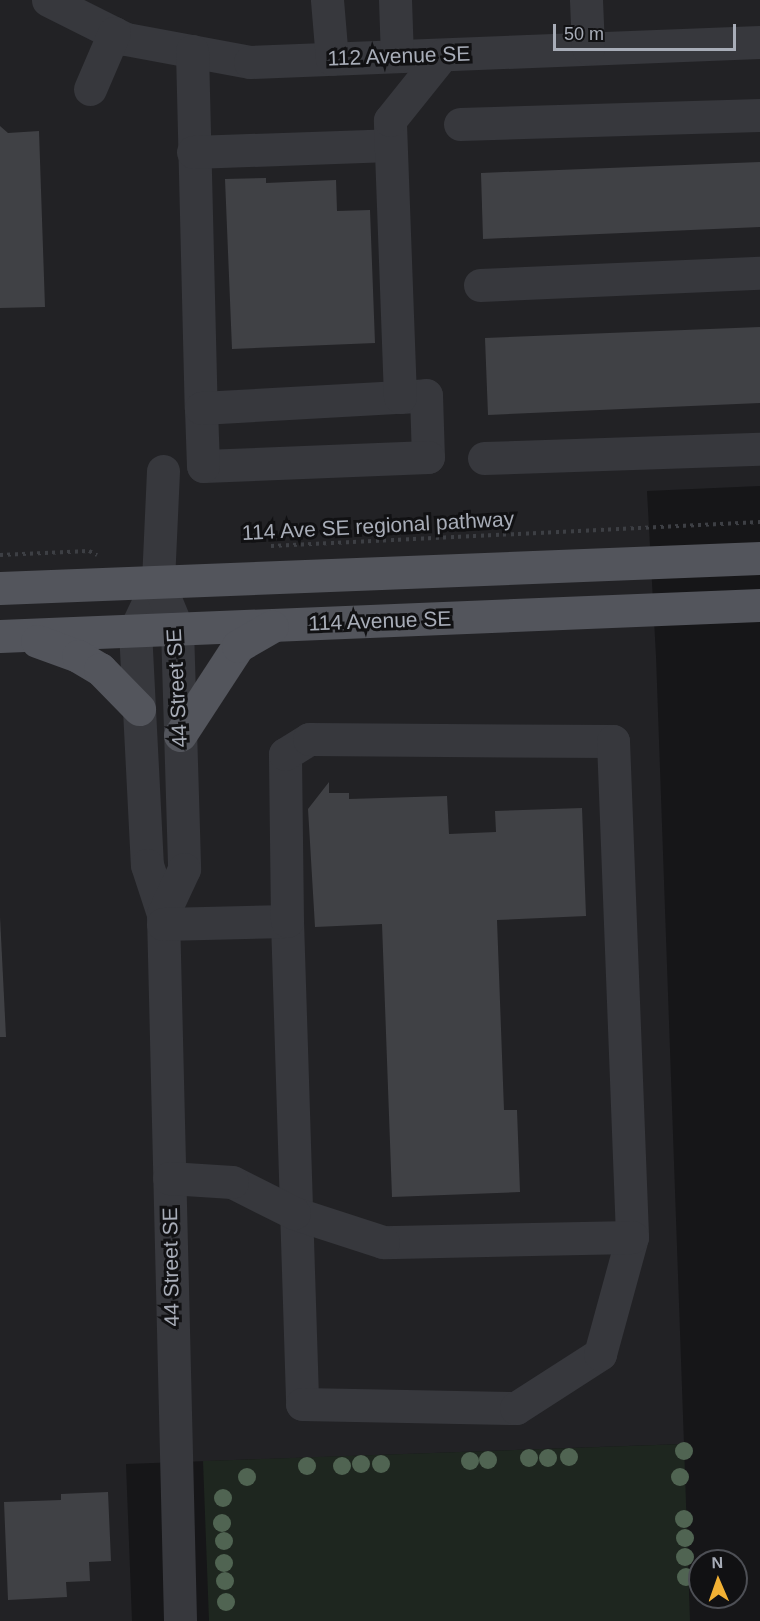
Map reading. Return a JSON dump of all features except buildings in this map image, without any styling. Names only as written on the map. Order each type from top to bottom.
[{"type":"main road","points":[[0,588],[760,558]]},
{"type":"main road","name":"114 Avenue SE","points":[[11,635],[273,626],[760,604]]},
{"type":"main road","points":[[180,735],[238,646],[273,626]]},
{"type":"main road","points":[[11,635],[78,656],[100,669],[139,709]]},
{"type":"street","name":"112 Avenue SE","points":[[48,0],[85,8],[114,33],[126,39],[249,62],[760,42]]},
{"type":"street","points":[[327,0],[332,58]]},
{"type":"street","points":[[395,0],[397,56]]},
{"type":"street","points":[[586,0],[588,48]]},
{"type":"street","points":[[90,89],[114,33]]},
{"type":"street","points":[[192,51],[193,153],[201,408],[203,466],[428,457],[426,395],[201,408]]},
{"type":"street","points":[[400,397],[390,120],[442,55]]},
{"type":"street","points":[[460,124],[760,115]]},
{"type":"street","points":[[193,153],[390,145]]},
{"type":"street","points":[[480,285],[760,273]]},
{"type":"street","points":[[484,458],[760,449]]},
{"type":"street","points":[[158,582],[163,471]]},
{"type":"street","name":"44 Street SE","points":[[158,582],[177,628],[184,869],[163,919]]},
{"type":"street","name":"44 Street SE","points":[[158,582],[135,630],[147,865],[163,919],[180,1621]]},
{"type":"street","points":[[309,739],[613,741],[632,1237],[600,1354],[516,1408],[302,1404],[294,1213],[285,754],[309,739]]},
{"type":"street","points":[[163,919],[288,921]]},
{"type":"street","points":[[169,1178],[232,1182],[294,1213],[383,1242],[632,1237]]},
{"type":"path","name":"114 Ave SE regional pathway","points":[[259,547],[760,522]]},
{"type":"path","points":[[0,555],[89,551],[104,557]]},
{"type":"shaded area","points":[[0,0],[760,0],[760,486],[647,491],[656,656],[684,1444],[126,1464],[132,1621],[0,1621]]},
{"type":"shaded area","points":[[684,1444],[690,1621],[209,1621],[203,1461]]}]
